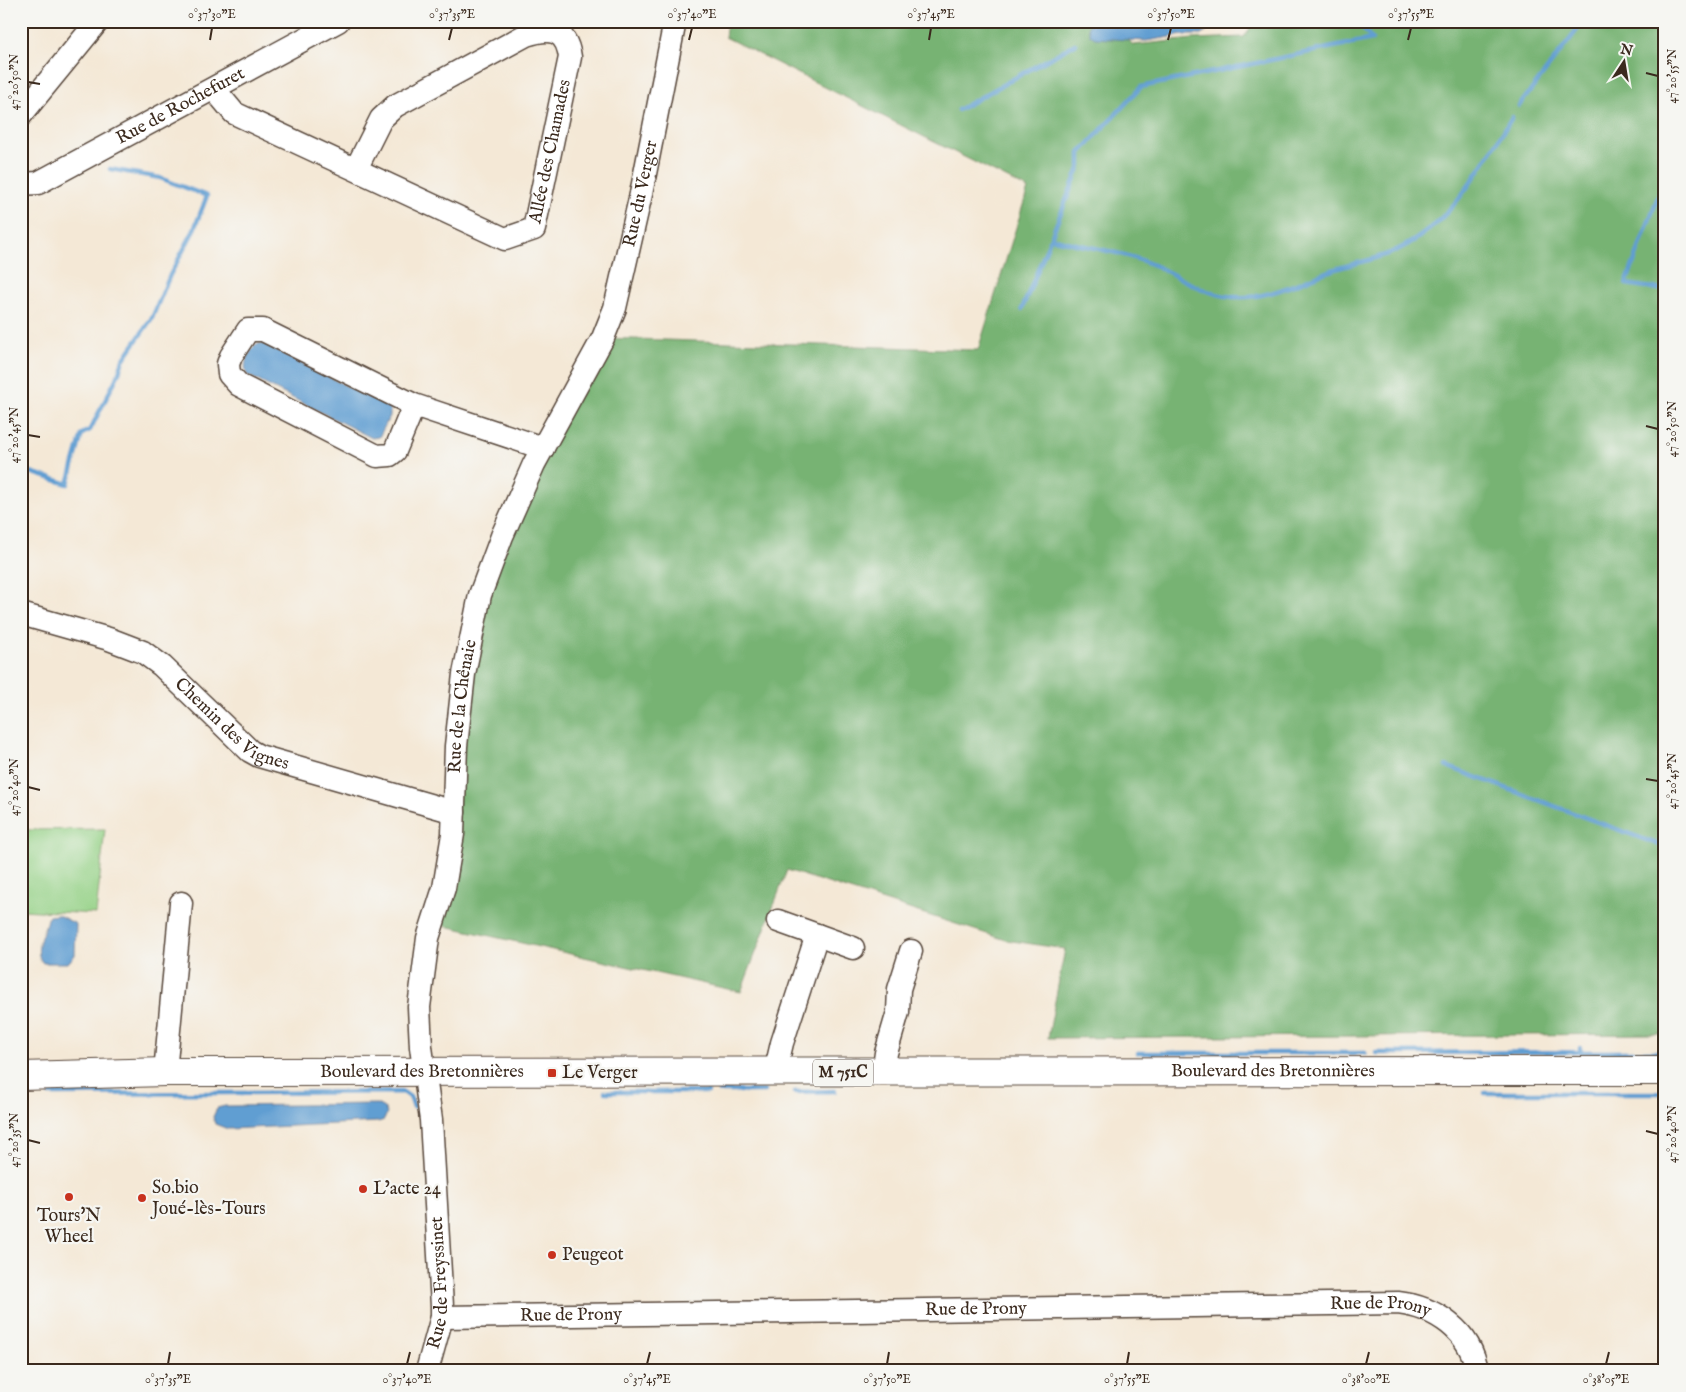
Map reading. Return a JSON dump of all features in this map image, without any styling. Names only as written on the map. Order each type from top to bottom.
[{"type":"main road","name":"Boulevard des Bretonnières","points":[[21,1076],[165,1072],[1665,1072]]},
{"type":"street","points":[[21,115],[98,21]]},
{"type":"street","name":"Rue de Rochefuret","points":[[21,184],[38,183],[338,21]]},
{"type":"street","name":"Rue du Verger","points":[[592,361],[614,308],[641,194],[675,21]]},
{"type":"street","name":"Allée des Chamades","points":[[214,89],[234,112],[356,169],[506,239],[534,229],[570,57],[568,42],[561,27],[542,29],[526,35],[395,106],[380,119],[356,169]]},
{"type":"street","points":[[414,405],[394,452],[390,456],[377,456],[238,385],[229,374],[228,364],[244,334],[248,330],[257,328],[414,405],[542,448]]},
{"type":"street","name":"Rue de la Chênaie","points":[[426,1073],[421,1047],[419,1007],[422,973],[430,930],[444,888],[454,812],[460,712],[480,595],[502,536],[542,448],[592,361]]},
{"type":"street","name":"Chemin des Vignes","points":[[21,614],[109,639],[143,652],[162,666],[250,751],[260,756],[454,812]]},
{"type":"street","points":[[165,1072],[181,903]]},
{"type":"street","points":[[778,921],[853,948]]},
{"type":"street","points":[[775,1073],[782,1043],[817,935]]},
{"type":"street","points":[[883,1073],[886,1053],[898,1012],[899,989],[911,951]]},
{"type":"street","name":"Rue de Freyssinet","points":[[426,1073],[431,1120],[442,1316],[427,1371]]},
{"type":"street","name":"Rue de Prony","points":[[442,1316],[1398,1303],[1423,1308],[1445,1319],[1469,1347],[1477,1371]]},
{"type":"green space","points":[[727,21],[1112,21],[1133,45],[1193,39],[1244,37],[1255,21],[1665,21],[1665,1034],[1048,1038],[1065,949],[1006,940],[787,870],[741,992],[432,923],[480,595],[603,338],[978,350],[1028,189],[725,37]]},
{"type":"green space","points":[[105,829],[96,914],[21,910],[21,830]]},
{"type":"water","points":[[1091,21],[1224,21],[1201,35],[1183,35],[1146,41],[1095,38],[1090,35],[1088,27]]},
{"type":"water","points":[[262,343],[390,408],[390,416],[379,437],[372,438],[247,375],[245,363],[248,356],[255,345]]},
{"type":"water","points":[[58,915],[76,924],[75,955],[68,963],[43,963],[40,958],[39,947],[47,919],[49,916]]},
{"type":"water","points":[[377,1104],[384,1108],[387,1113],[384,1120],[378,1122],[228,1129],[215,1124],[213,1117],[217,1108],[225,1106]]},
{"type":"waterway","points":[[1022,309],[1080,166],[1080,153],[1141,87],[1372,39],[1356,21]]},
{"type":"waterway","points":[[1519,106],[1584,21]]},
{"type":"waterway","points":[[958,110],[1075,44]]},
{"type":"waterway","points":[[1051,238],[1134,258],[1156,266],[1216,294],[1251,297],[1275,292],[1329,271],[1390,253],[1411,243],[1429,229],[1462,195],[1476,176],[1512,117]]},
{"type":"waterway","points":[[21,469],[68,484],[82,434],[90,430],[118,375],[123,360],[152,318],[170,275],[193,232],[207,196],[160,178],[110,169]]},
{"type":"waterway","points":[[1665,177],[1626,284],[1665,290]]},
{"type":"waterway","points":[[1446,766],[1665,847]]},
{"type":"waterway","points":[[1376,1053],[1580,1052],[1580,1048]]},
{"type":"waterway","points":[[1580,1052],[1665,1052]]},
{"type":"waterway","points":[[1138,1053],[1365,1053]]},
{"type":"waterway","points":[[719,1091],[764,1091]]},
{"type":"waterway","points":[[795,1092],[835,1091]]},
{"type":"waterway","points":[[49,1094],[403,1092],[410,1097],[414,1107]]},
{"type":"waterway","points":[[605,1092],[708,1092]]},
{"type":"waterway","points":[[1485,1093],[1665,1093]]},
{"type":"place","name":"Le Verger","points":[[552,1073]]},
{"type":"place","name":"L’acte 24","points":[[363,1189]]},
{"type":"place","name":"Tours'N Wheel","points":[[69,1197]]},
{"type":"place","name":"So.bio Joué-lès-Tours","points":[[142,1198]]},
{"type":"place","name":"Peugeot","points":[[552,1255]]}]
